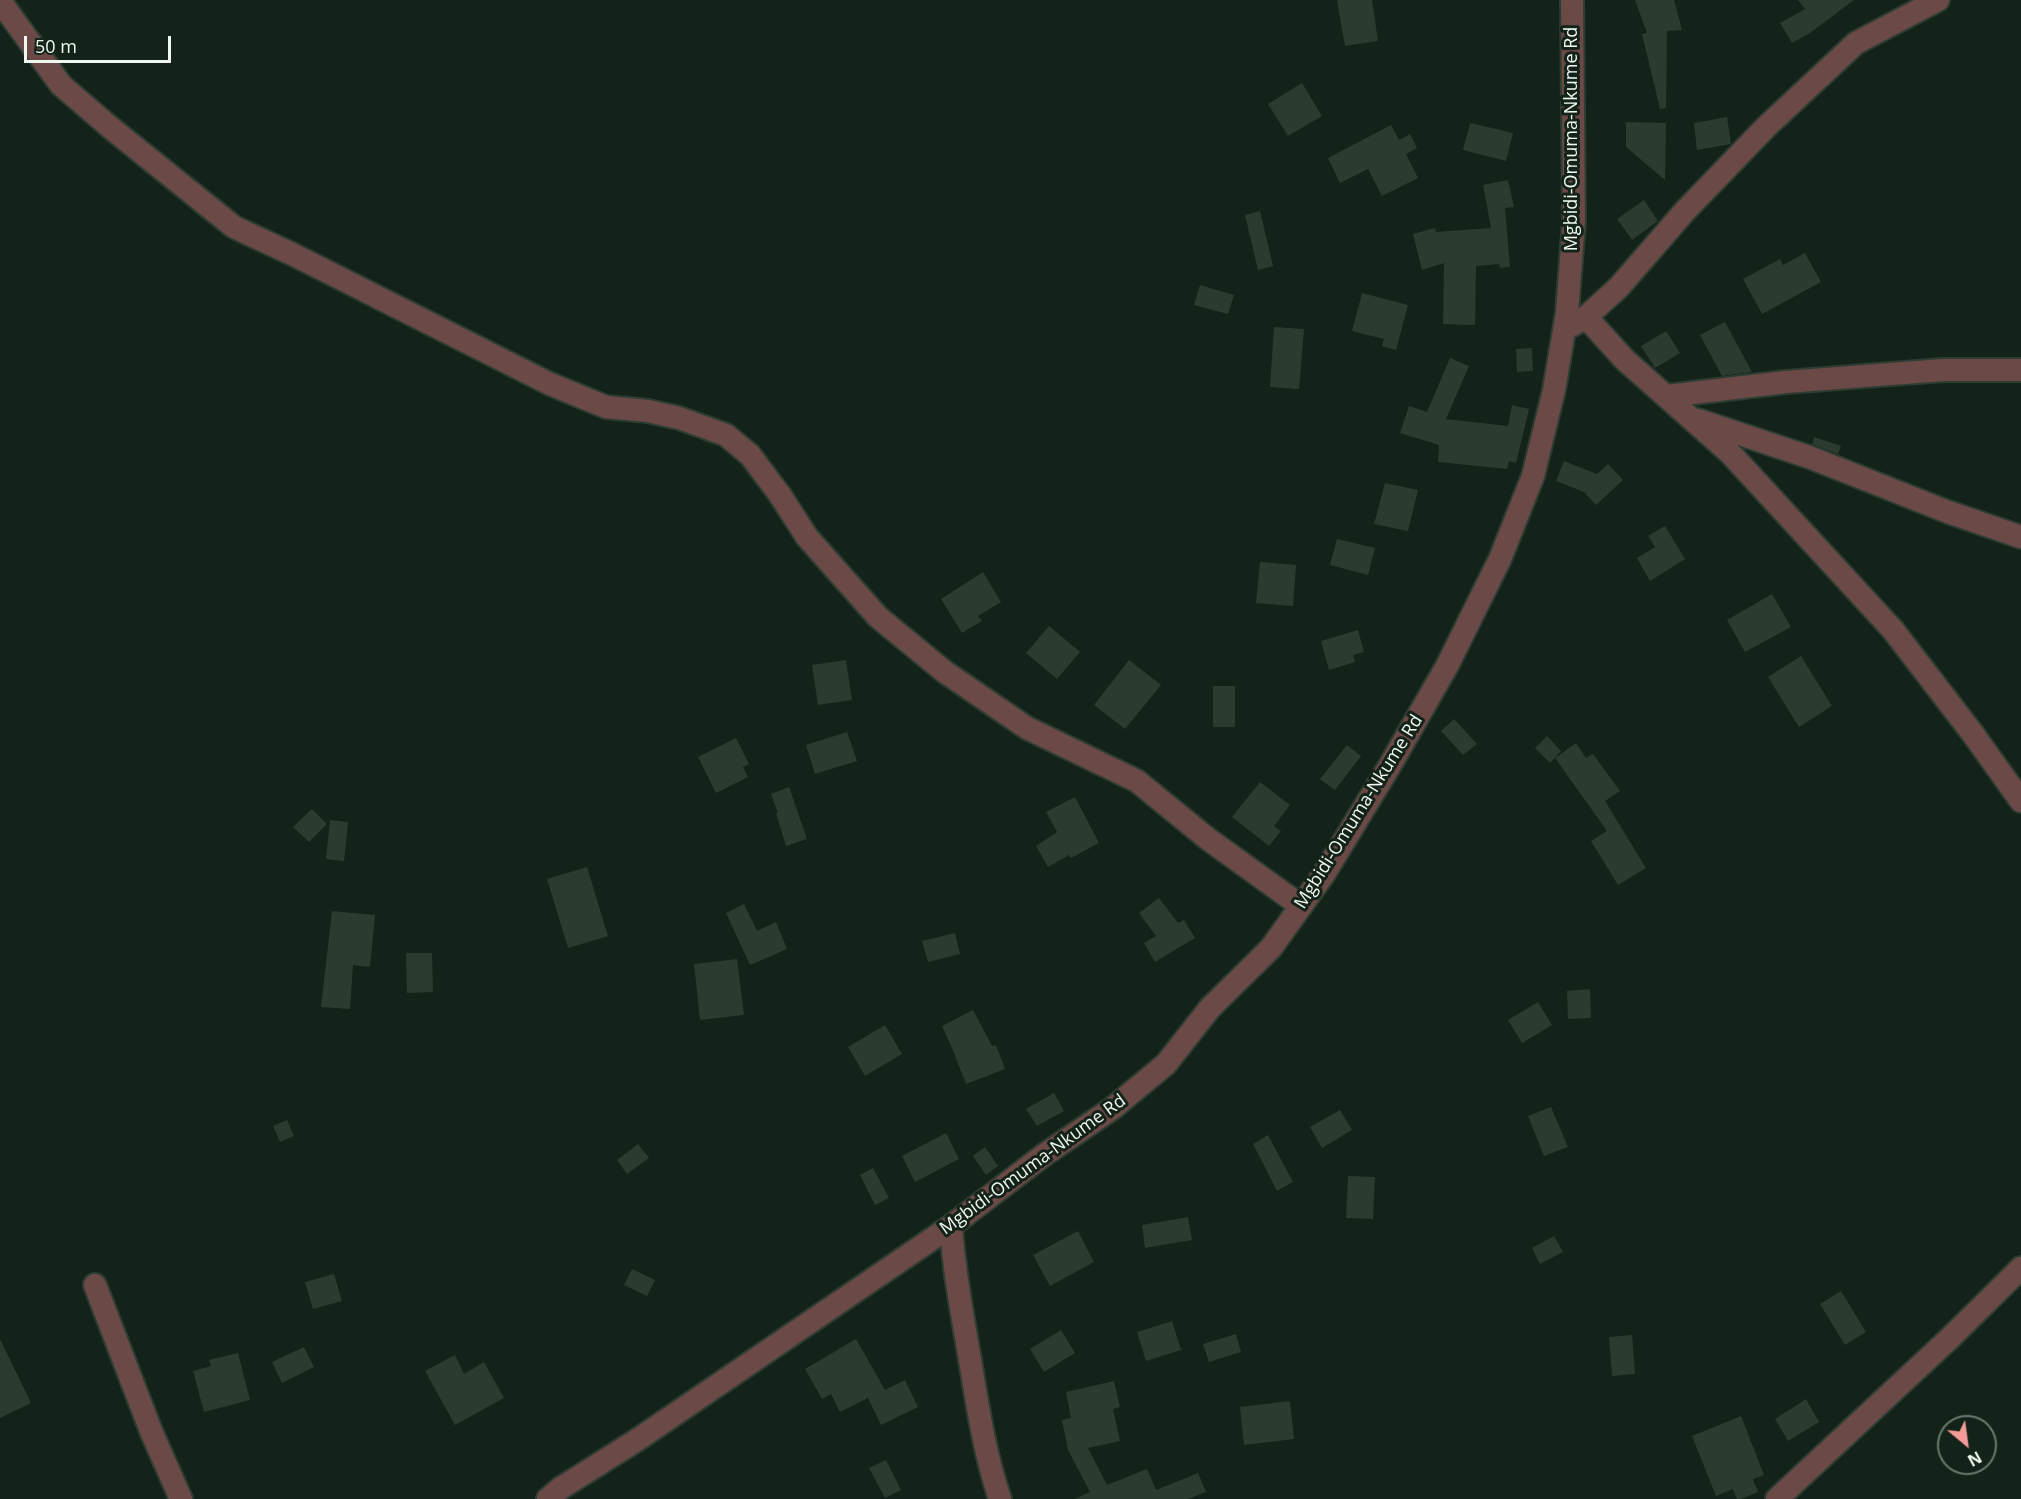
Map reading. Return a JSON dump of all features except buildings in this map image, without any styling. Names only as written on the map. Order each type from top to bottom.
[{"type":"street","name":"Mgbidi-Omuma-Nkume Rd","points":[[548,1499],[561,1488],[637,1440],[951,1226],[1044,1155],[1113,1108],[1166,1064],[1210,1008],[1271,948],[1324,874],[1447,666],[1500,559],[1533,476],[1554,390],[1564,330],[1574,221],[1572,0]]},
{"type":"street","points":[[1564,330],[1586,317],[1619,287],[1685,211],[1766,127],[1856,43],[1938,0]]},
{"type":"street","points":[[0,1],[61,85],[234,227],[550,384],[606,407],[648,411],[679,418],[726,435],[750,455],[780,495],[807,537],[878,617],[937,665],[1027,728],[1137,781],[1208,839],[1301,906]]},
{"type":"street","points":[[1586,317],[1625,360],[1730,453],[1893,630],[2021,801]]},
{"type":"street","points":[[1667,396],[1786,382],[1943,370],[2021,370]]},
{"type":"street","points":[[1691,417],[2021,537]]},
{"type":"street","points":[[951,1226],[954,1268],[977,1402],[990,1470],[1000,1499]]},
{"type":"street","points":[[1777,1499],[1942,1346],[2021,1268]]},
{"type":"street","points":[[95,1285],[151,1431],[181,1499]]}]
